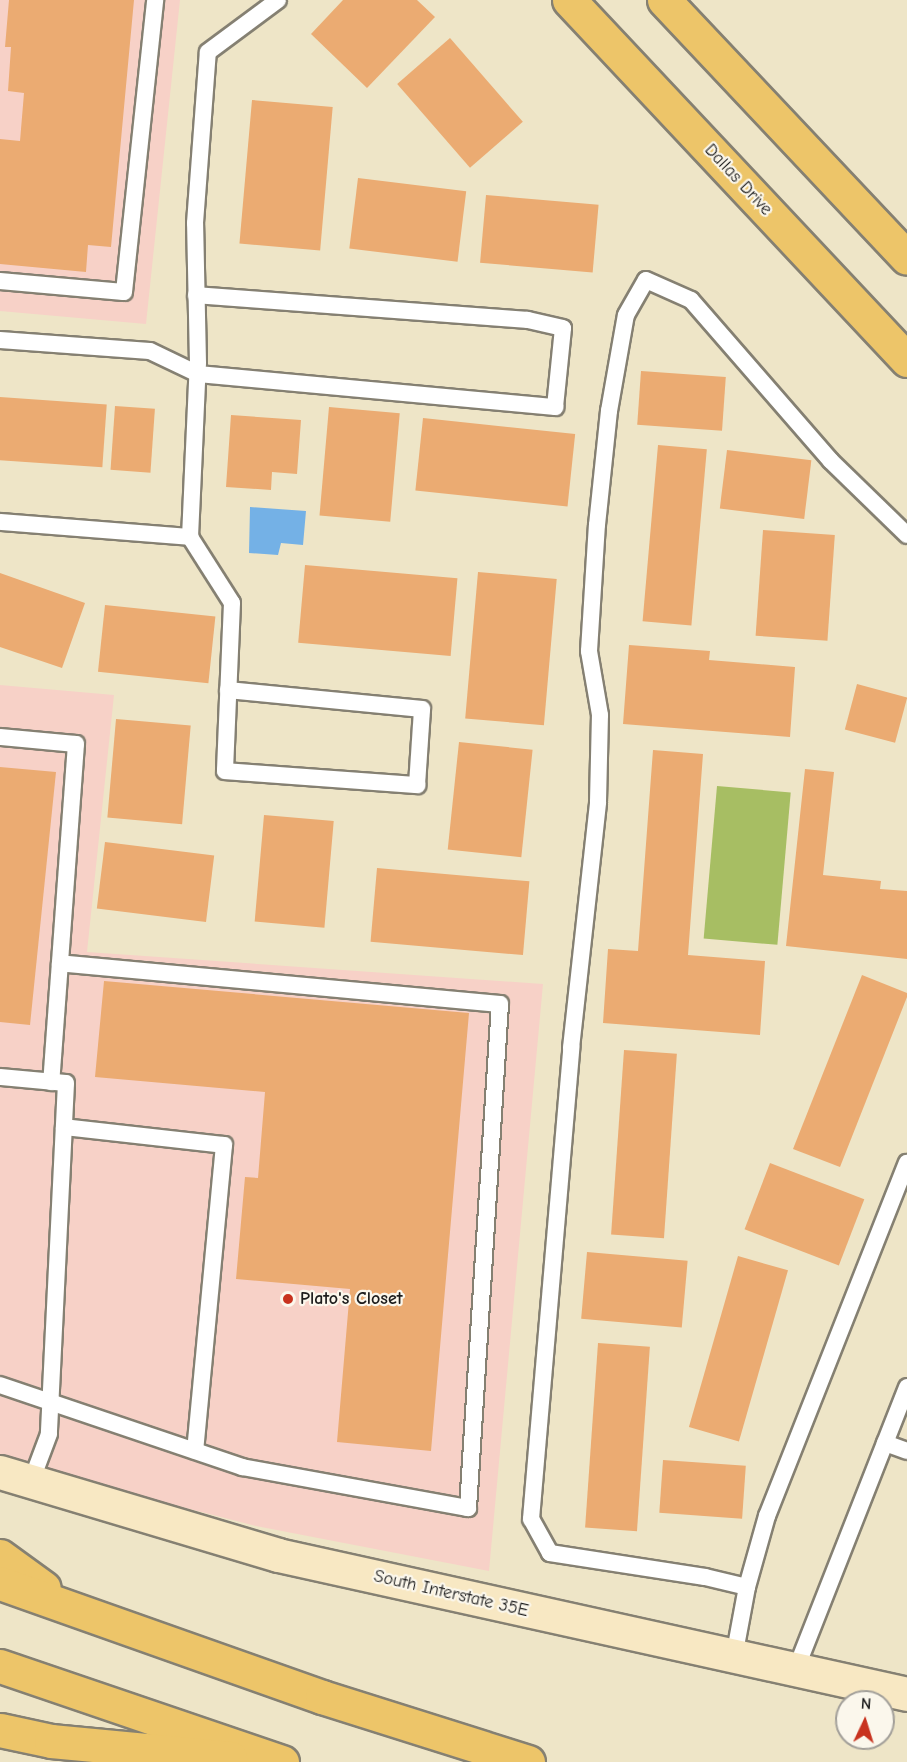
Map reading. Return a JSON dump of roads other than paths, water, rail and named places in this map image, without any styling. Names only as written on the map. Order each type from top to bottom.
[{"type":"main road","name":"Dallas Drive","points":[[569,0],[907,360]]},
{"type":"main road","points":[[664,0],[907,258]]},
{"type":"main road","name":"South Interstate 35E","points":[[0,1472],[278,1555],[907,1694]]},
{"type":"main road","points":[[0,1556],[67,1605]]},
{"type":"main road","points":[[0,1583],[322,1697],[528,1762]]},
{"type":"main road","points":[[0,1666],[280,1762]]},
{"type":"main road","points":[[0,1730],[51,1741],[280,1762]]},
{"type":"lane","points":[[0,281],[124,292],[155,0]]},
{"type":"lane","points":[[228,690],[422,709],[417,785],[225,771],[228,690],[232,603],[190,537],[198,374],[195,223],[208,52],[278,0]]},
{"type":"lane","points":[[747,1587],[705,1577],[550,1553],[531,1520],[571,1048],[598,802],[600,715],[589,651],[597,525],[609,411],[626,315],[646,280],[691,300],[831,461],[907,535]]},
{"type":"lane","points":[[0,340],[150,351],[198,374],[555,407],[563,328],[527,320],[196,295]]},
{"type":"lane","points":[[0,522],[190,537]]},
{"type":"lane","points":[[0,737],[76,744],[51,1082]]},
{"type":"lane","points":[[0,1385],[242,1467],[468,1509],[500,1004],[60,963]]},
{"type":"lane","points":[[0,1077],[66,1083],[49,1434],[32,1482]]},
{"type":"lane","points":[[64,1127],[224,1145],[195,1451]]},
{"type":"lane","points":[[734,1657],[747,1587],[767,1516],[907,1163]]},
{"type":"lane","points":[[796,1669],[907,1388]]},
{"type":"lane","points":[[885,1443],[907,1451]]},
{"type":"water","points":[[250,507],[306,511],[303,545],[281,543],[278,555],[249,553]]},
{"type":"place","name":"Plato's Closet","points":[[288,1299]]}]
